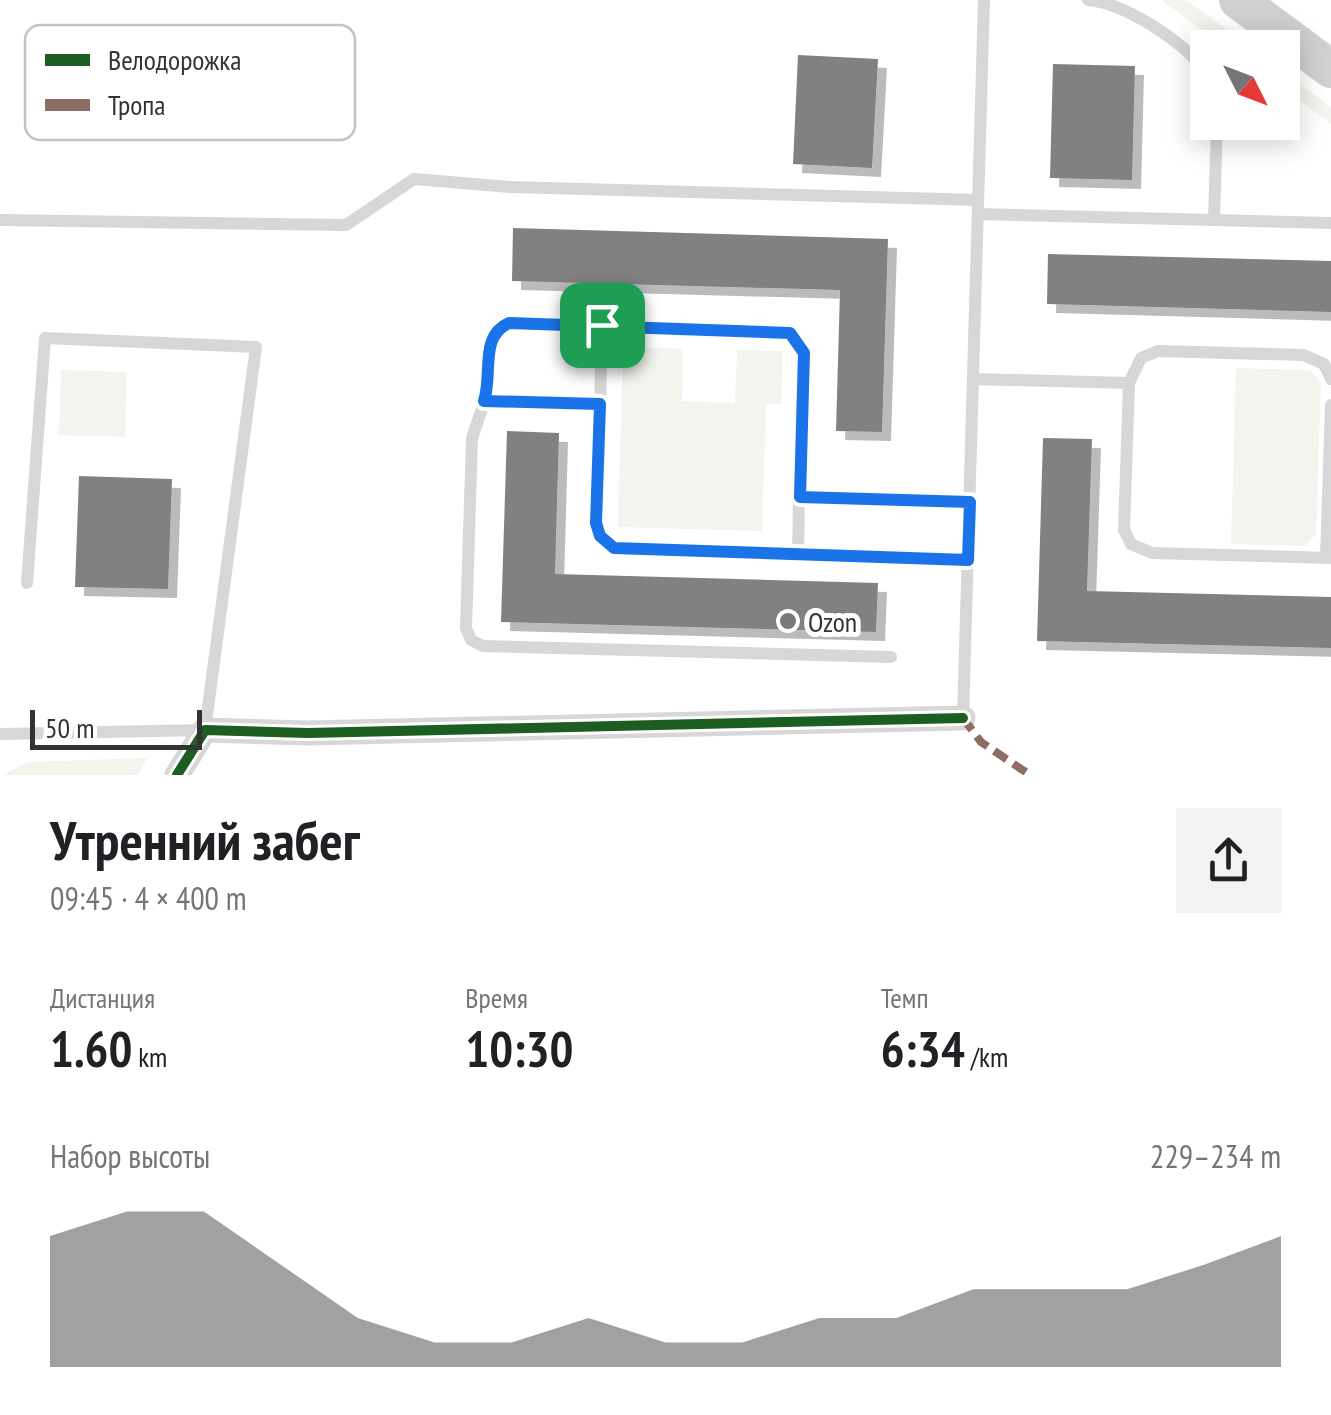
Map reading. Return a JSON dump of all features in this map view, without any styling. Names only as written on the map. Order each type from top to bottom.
[{"type":"main road","points":[[1238,0],[1331,69]]},
{"type":"street","points":[[177,775],[206,730],[328,732],[963,718]]},
{"type":"lane","points":[[963,718],[984,0]]},
{"type":"lane","points":[[1088,0],[1124,10],[1190,56]]},
{"type":"lane","points":[[1214,220],[1216,140]]},
{"type":"lane","points":[[0,220],[346,225],[414,179],[511,187],[1331,223]]},
{"type":"lane","points":[[798,556],[804,353],[798,338],[780,330],[503,325],[490,340],[484,401],[472,438],[466,628],[478,644],[890,657]]},
{"type":"lane","points":[[602,325],[596,523],[606,542],[622,551],[968,560]]},
{"type":"lane","points":[[0,734],[206,730],[256,347],[45,338],[27,582]]},
{"type":"lane","points":[[1331,379],[1324,364],[1304,355],[1158,351],[1141,358],[1129,384],[1124,530],[1132,544],[1152,554],[1329,558],[1331,405]]},
{"type":"lane","points":[[973,379],[1129,384]]},
{"type":"lane","points":[[484,401],[600,404]]},
{"type":"lane","points":[[800,497],[970,502]]},
{"type":"shaded area","points":[[1161,0],[1186,0],[1227,30],[1202,30]]},
{"type":"shaded area","points":[[1300,83],[1331,107],[1331,124],[1300,101]]},
{"type":"shaded area","points":[[623,347],[683,349],[682,401],[735,403],[737,350],[783,351],[781,404],[766,404],[762,531],[618,527]]},
{"type":"shaded area","points":[[1236,368],[1310,370],[1321,383],[1316,534],[1305,546],[1231,544]]},
{"type":"shaded area","points":[[61,370],[127,372],[125,437],[59,435]]},
{"type":"shaded area","points":[[147,758],[138,775],[3,775],[28,762]]},
{"type":"building","points":[[798,55],[878,59],[872,168],[793,164]]},
{"type":"building","points":[[1053,64],[1135,66],[1132,180],[1050,178]]},
{"type":"building","points":[[513,228],[888,239],[882,432],[836,431],[840,290],[512,281]]},
{"type":"building","points":[[1048,254],[1331,261],[1331,312],[1047,304]]},
{"type":"building","points":[[507,431],[559,433],[555,574],[878,583],[876,632],[501,622]]},
{"type":"building","points":[[1043,438],[1092,439],[1087,591],[1331,597],[1331,648],[1037,641]]},
{"type":"building","points":[[79,476],[172,479],[168,589],[75,587]]},
{"type":"marked path","points":[[963,718],[981,742],[1030,775]]},
{"type":"cycle path","points":[[177,775],[205,730],[308,733],[963,718]]},
{"type":"place","name":"Ozon","points":[[788,621]]},
{"type":"route","points":[[509,323],[602,325],[780,330],[798,338],[804,353],[800,497],[970,502],[968,560],[614,548],[600,536],[596,523],[600,404],[484,401],[489,386],[490,340],[498,328],[509,323]]}]
